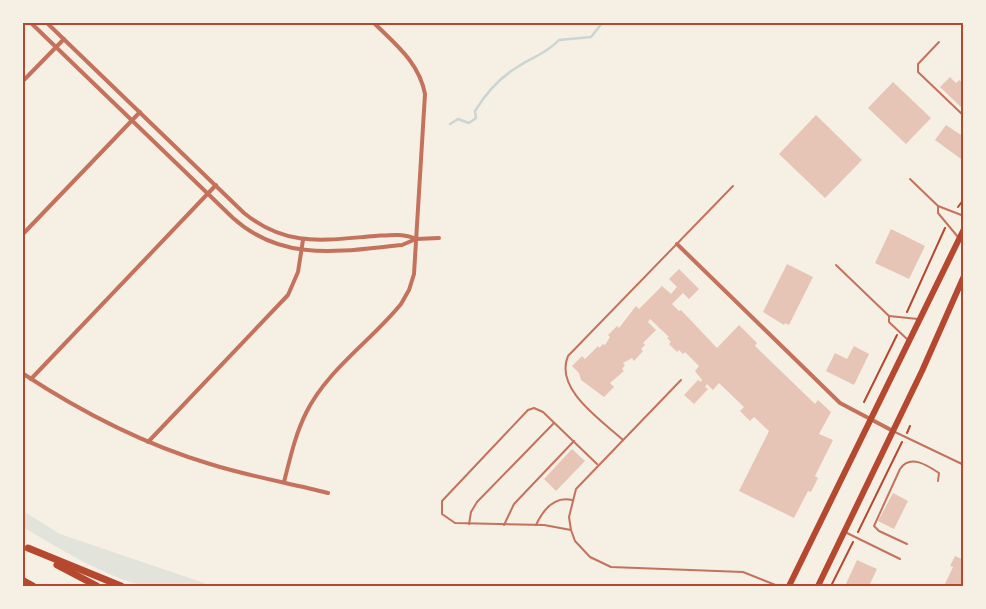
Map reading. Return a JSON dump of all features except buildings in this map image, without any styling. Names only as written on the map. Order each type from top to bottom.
[{"type":"highway","points":[[25,546],[97,586]]},
{"type":"highway","points":[[25,546],[121,586]]},
{"type":"highway","points":[[22,580],[33,586]]},
{"type":"main road","points":[[789,586],[964,229]]},
{"type":"main road","points":[[818,586],[964,276]]},
{"type":"street","points":[[30,22],[242,226],[259,237],[276,245],[301,251],[397,245],[416,239],[439,238]]},
{"type":"street","points":[[46,22],[244,212],[264,227],[280,235],[303,240],[396,234],[416,239]]},
{"type":"street","points":[[284,482],[297,433],[312,403],[324,386],[396,311],[405,297],[414,274],[426,103],[424,86],[413,63],[373,22]]},
{"type":"street","points":[[22,82],[64,40]]},
{"type":"street","points":[[22,235],[140,112]]},
{"type":"street","points":[[31,379],[216,185]]},
{"type":"street","points":[[148,442],[283,302],[296,279],[303,240]]},
{"type":"street","points":[[676,244],[840,403],[892,431]]},
{"type":"street","points":[[22,373],[88,414],[148,442],[208,464],[328,493]]},
{"type":"lane","points":[[939,42],[918,64],[918,72],[964,116]]},
{"type":"lane","points":[[910,179],[938,206],[964,216]]},
{"type":"lane","points":[[623,440],[572,392],[565,377],[564,366],[568,356],[733,186]]},
{"type":"lane","points":[[938,206],[938,213],[959,238]]},
{"type":"lane","points":[[836,265],[889,316],[920,319]]},
{"type":"lane","points":[[889,316],[889,322],[909,342]]},
{"type":"lane","points":[[681,380],[576,489],[569,517],[570,530],[575,541],[590,558],[611,567],[743,572],[778,586]]},
{"type":"lane","points":[[570,530],[536,525],[455,523],[442,514],[442,501],[528,410],[539,409],[598,465]]},
{"type":"lane","points":[[469,524],[471,512],[477,502],[554,423]]},
{"type":"lane","points":[[892,431],[964,465]]},
{"type":"lane","points":[[504,525],[514,504],[574,442]]},
{"type":"lane","points":[[907,544],[879,531],[874,526],[900,469],[906,462],[914,460],[939,473],[938,481]]},
{"type":"lane","points":[[536,525],[540,516],[556,500],[563,498],[572,500]]},
{"type":"lane","points":[[845,532],[900,559]]},
{"type":"path","points":[[952,212],[964,199]]},
{"type":"path","points":[[904,318],[947,223]]},
{"type":"path","points":[[864,402],[898,331]]},
{"type":"path","points":[[831,586],[910,426]]},
{"type":"shaded area","points":[[23,511],[60,534],[213,586],[159,588],[129,582],[82,561],[23,527]]},
{"type":"waterway","points":[[450,124],[458,119],[469,123],[476,118],[475,111],[484,98],[512,70],[545,52],[559,40],[591,37],[603,22]]}]
